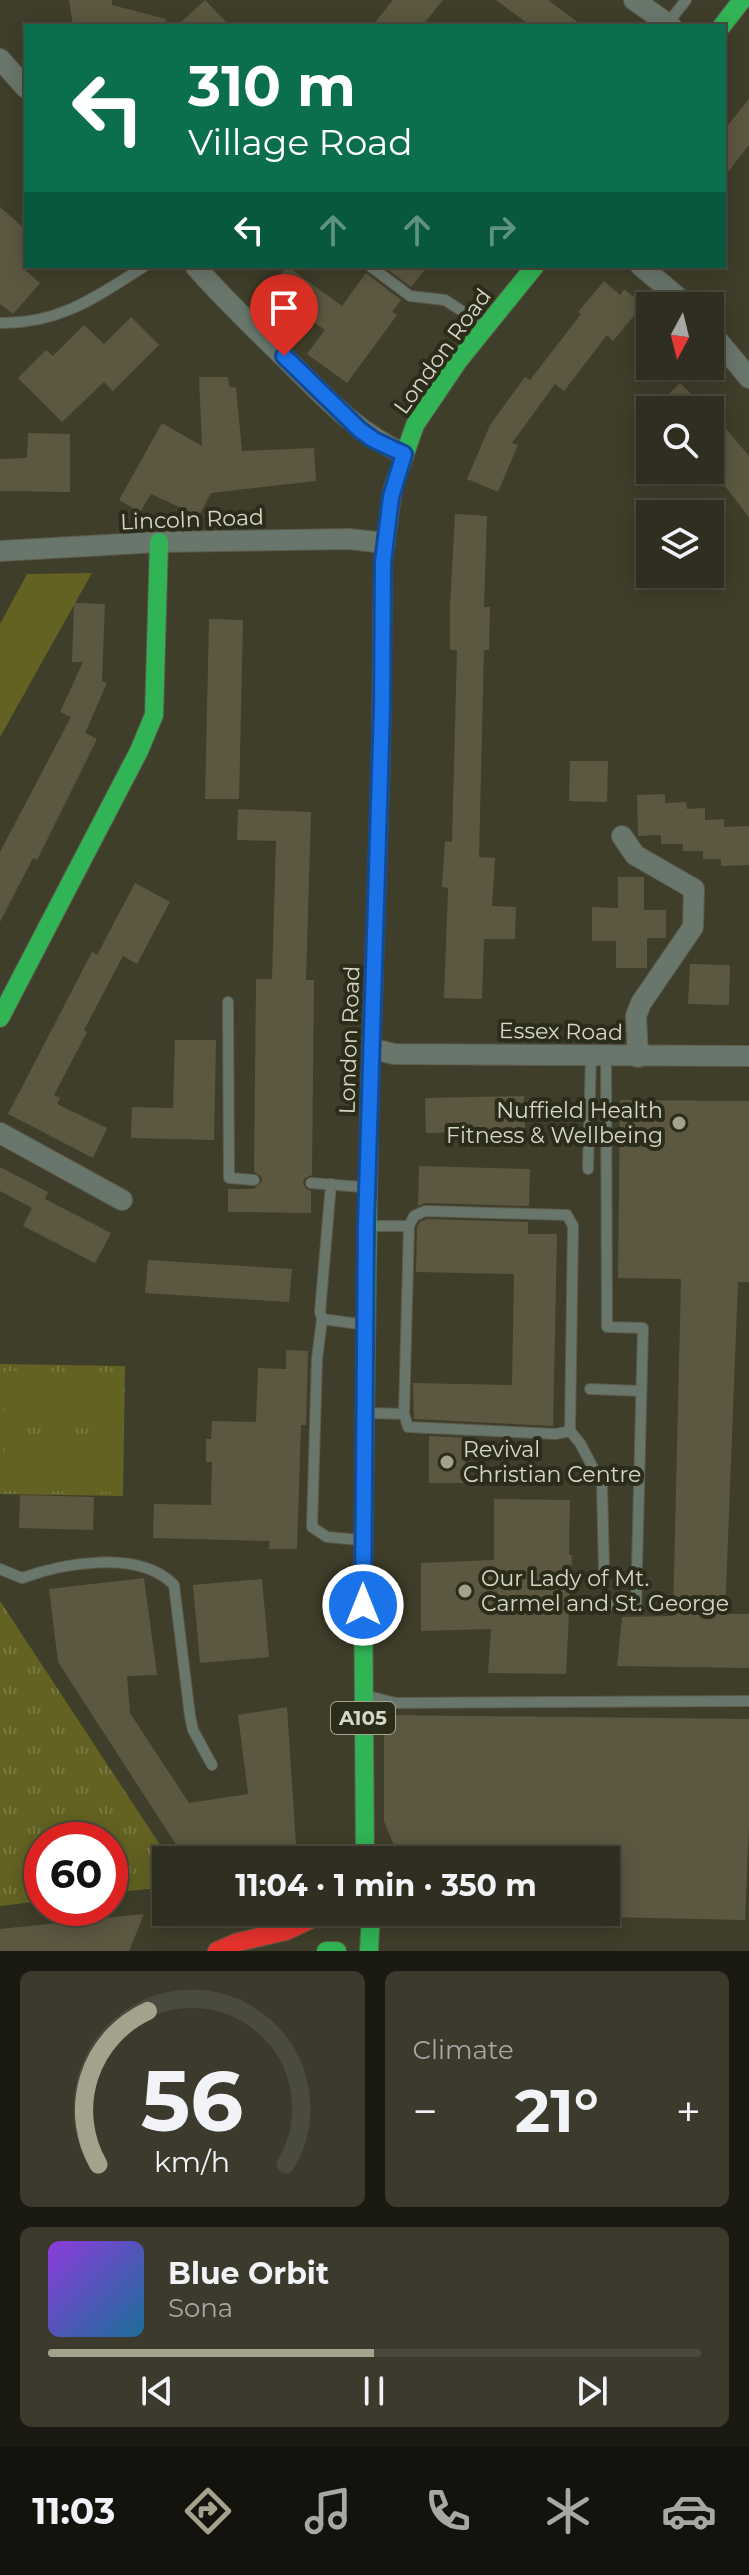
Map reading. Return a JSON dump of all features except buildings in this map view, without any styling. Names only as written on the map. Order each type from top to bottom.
[{"type":"main road","points":[[724,24],[742,0]]},
{"type":"main road","name":"London Road","points":[[365,1846],[366,1760],[380,1713],[364,1693],[363,1540],[366,1226],[385,543],[391,497],[412,430],[445,379],[533,268]]},
{"type":"main road","points":[[0,1018],[139,751],[154,715],[159,542]]},
{"type":"main road","points":[[217,1951],[234,1941],[272,1935],[299,1926]]},
{"type":"main road","points":[[369,1951],[370,1926]]},
{"type":"main road","points":[[326,1951],[337,1951]]},
{"type":"street","points":[[634,0],[668,24]]},
{"type":"street","points":[[0,59],[24,86]]},
{"type":"street","points":[[197,268],[349,421],[374,440],[404,454]]},
{"type":"street","points":[[643,268],[672,292]]},
{"type":"street","points":[[724,348],[749,378]]},
{"type":"street","name":"Lincoln Road","points":[[0,551],[159,542],[349,539],[385,543]]},
{"type":"street","points":[[622,836],[635,855],[694,889],[693,927],[641,1003],[636,1016],[638,1057]]},
{"type":"street","name":"Essex Road","points":[[373,1049],[394,1054],[749,1056]]},
{"type":"street","points":[[0,1133],[122,1200]]},
{"type":"lane","points":[[670,24],[686,0]]},
{"type":"lane","points":[[0,323],[42,321],[69,310],[142,268]]},
{"type":"lane","points":[[373,268],[410,296],[445,300],[486,327]]},
{"type":"lane","points":[[228,1002],[229,1178],[254,1180]]},
{"type":"lane","points":[[588,1169],[599,1056]]},
{"type":"lane","points":[[586,1603],[636,1607],[643,1328],[607,1327],[599,1056]]},
{"type":"lane","points":[[311,1183],[368,1187]]},
{"type":"lane","points":[[331,1184],[317,1359],[312,1527],[327,1537],[363,1540]]},
{"type":"lane","points":[[570,1431],[556,1434],[408,1427],[404,1414],[409,1226],[414,1216],[425,1211],[567,1215],[573,1226],[570,1431],[580,1443],[602,1485],[604,1570]]},
{"type":"lane","points":[[366,1226],[409,1226]]},
{"type":"lane","points":[[322,1319],[365,1325]]},
{"type":"lane","points":[[590,1389],[641,1391]]},
{"type":"lane","points":[[364,1413],[404,1414]]},
{"type":"lane","points":[[0,1569],[22,1578],[49,1569],[105,1562],[142,1567],[165,1575],[174,1585],[193,1730],[212,1765]]},
{"type":"lane","points":[[364,1693],[376,1699],[380,1713],[749,1701]]},
{"type":"green space","points":[[92,573],[0,737],[0,624],[27,574]]},
{"type":"green space","points":[[0,1364],[125,1366],[123,1496],[0,1494]]},
{"type":"green space","points":[[5,1371],[117,1372],[116,1429],[4,1427]]},
{"type":"green space","points":[[5,1434],[117,1435],[116,1492],[4,1491]]},
{"type":"green space","points":[[0,1601],[161,1846],[152,1846],[152,1888],[128,1891],[128,1822],[24,1822],[24,1903],[0,1906]]},
{"type":"traffic: fast","points":[[724,24],[742,0]]},
{"type":"traffic: fast","points":[[381,753],[383,562],[393,488],[415,425],[459,360],[533,268]]},
{"type":"traffic: fast","points":[[0,1018],[139,751],[154,715],[159,542]]},
{"type":"traffic: fast","points":[[365,1846],[363,1575],[369,1121]]},
{"type":"traffic: fast","points":[[369,1951],[370,1926]]},
{"type":"traffic: fast","points":[[326,1951],[337,1951]]},
{"type":"traffic: jam","points":[[369,1121],[381,753]]},
{"type":"traffic: jam","points":[[217,1951],[297,1926]]},
{"type":"place","name":"Nuffield Health Fitness & Wellbeing","points":[[679,1123]]},
{"type":"place","name":"Revival Christian Centre","points":[[447,1462]]},
{"type":"place","name":"Our Lady of Mt. Carmel and St. George","points":[[465,1591]]},
{"type":"route","points":[[284,356],[360,430],[404,454],[391,497],[383,562],[382,708],[366,1226],[363,1605]]}]
